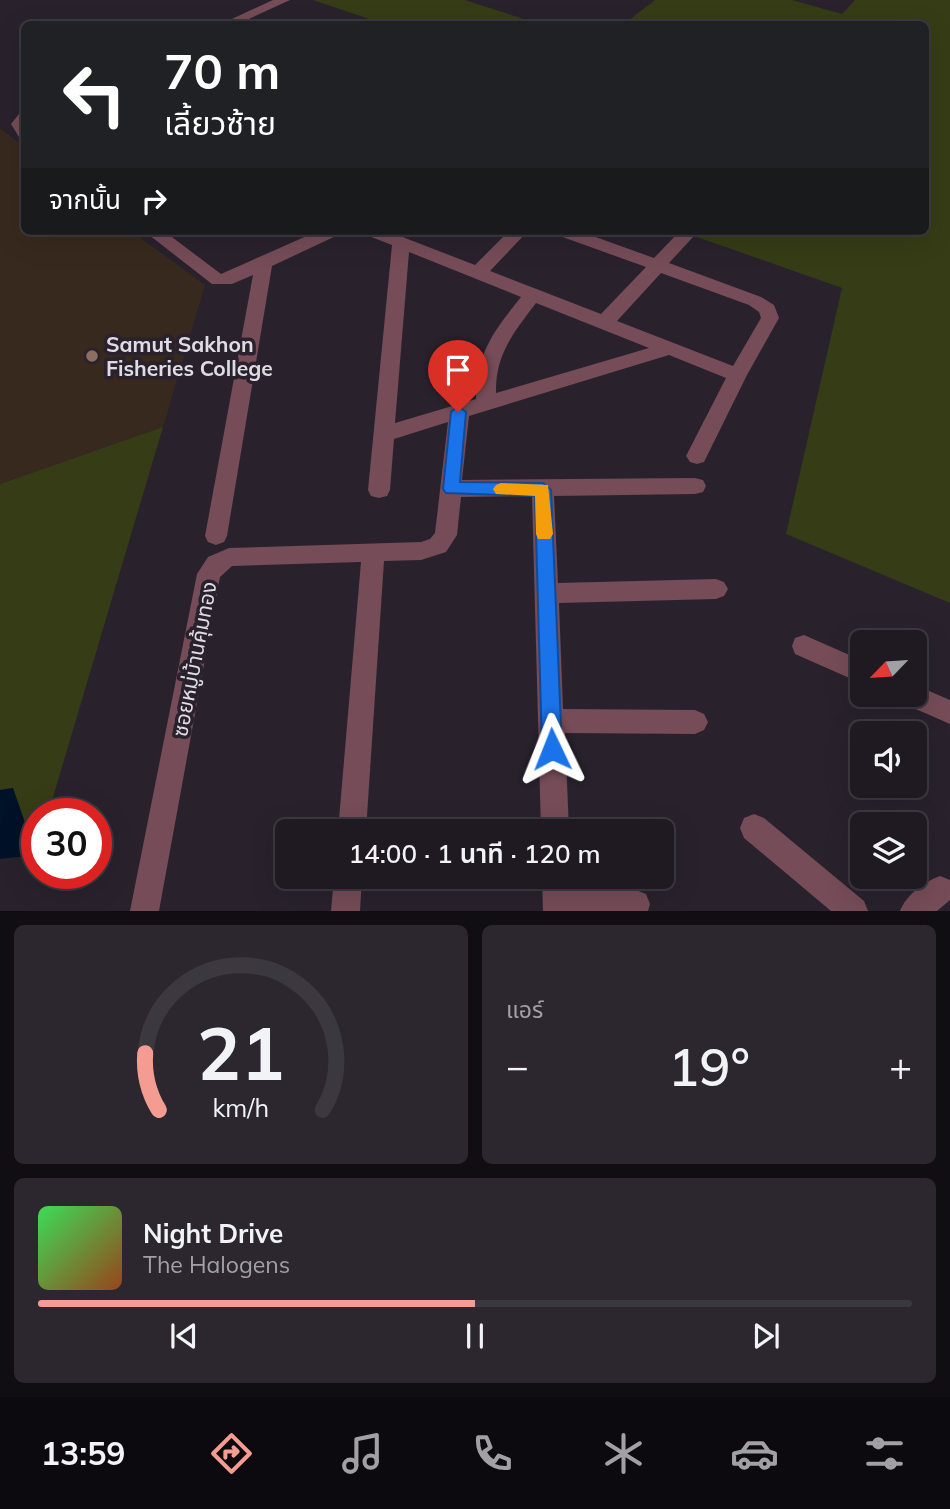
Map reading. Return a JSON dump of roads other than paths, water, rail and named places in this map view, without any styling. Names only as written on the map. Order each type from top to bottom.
[{"type":"street","points":[[235,21],[284,0]]},
{"type":"street","points":[[158,235],[218,280],[232,278],[324,235]]},
{"type":"street","points":[[383,235],[737,375]]},
{"type":"street","points":[[479,272],[515,235]]},
{"type":"street","points":[[575,235],[755,301],[767,309],[770,318],[737,375],[697,456]]},
{"type":"street","points":[[605,322],[684,237]]},
{"type":"street","points":[[379,490],[401,242]]},
{"type":"street","points":[[216,536],[264,264]]},
{"type":"street","points":[[486,404],[485,387],[494,344],[533,294]]},
{"type":"street","points":[[384,434],[671,348]]},
{"type":"street","name":"ซอยหมู่บ้านคุ้มทอง","points":[[144,911],[209,574],[216,564],[229,557],[421,551],[438,546],[446,535],[458,412]]},
{"type":"street","points":[[451,489],[543,490],[695,486]]},
{"type":"street","points":[[543,490],[555,819]]},
{"type":"street","points":[[353,819],[373,552]]},
{"type":"street","points":[[547,593],[716,589]]},
{"type":"street","points":[[804,646],[850,667]]},
{"type":"street","points":[[928,702],[950,712]]},
{"type":"street","points":[[551,721],[695,722]]},
{"type":"street","points":[[754,828],[854,911]]},
{"type":"street","points":[[345,911],[347,889]]},
{"type":"street","points":[[914,911],[940,890]]},
{"type":"street","points":[[557,897],[636,904]]},
{"type":"water","points":[[13,788],[21,811],[21,857],[0,859],[0,790]]},
{"type":"place","name":"Samut Sakhon Fisheries College","points":[[92,356]]}]
